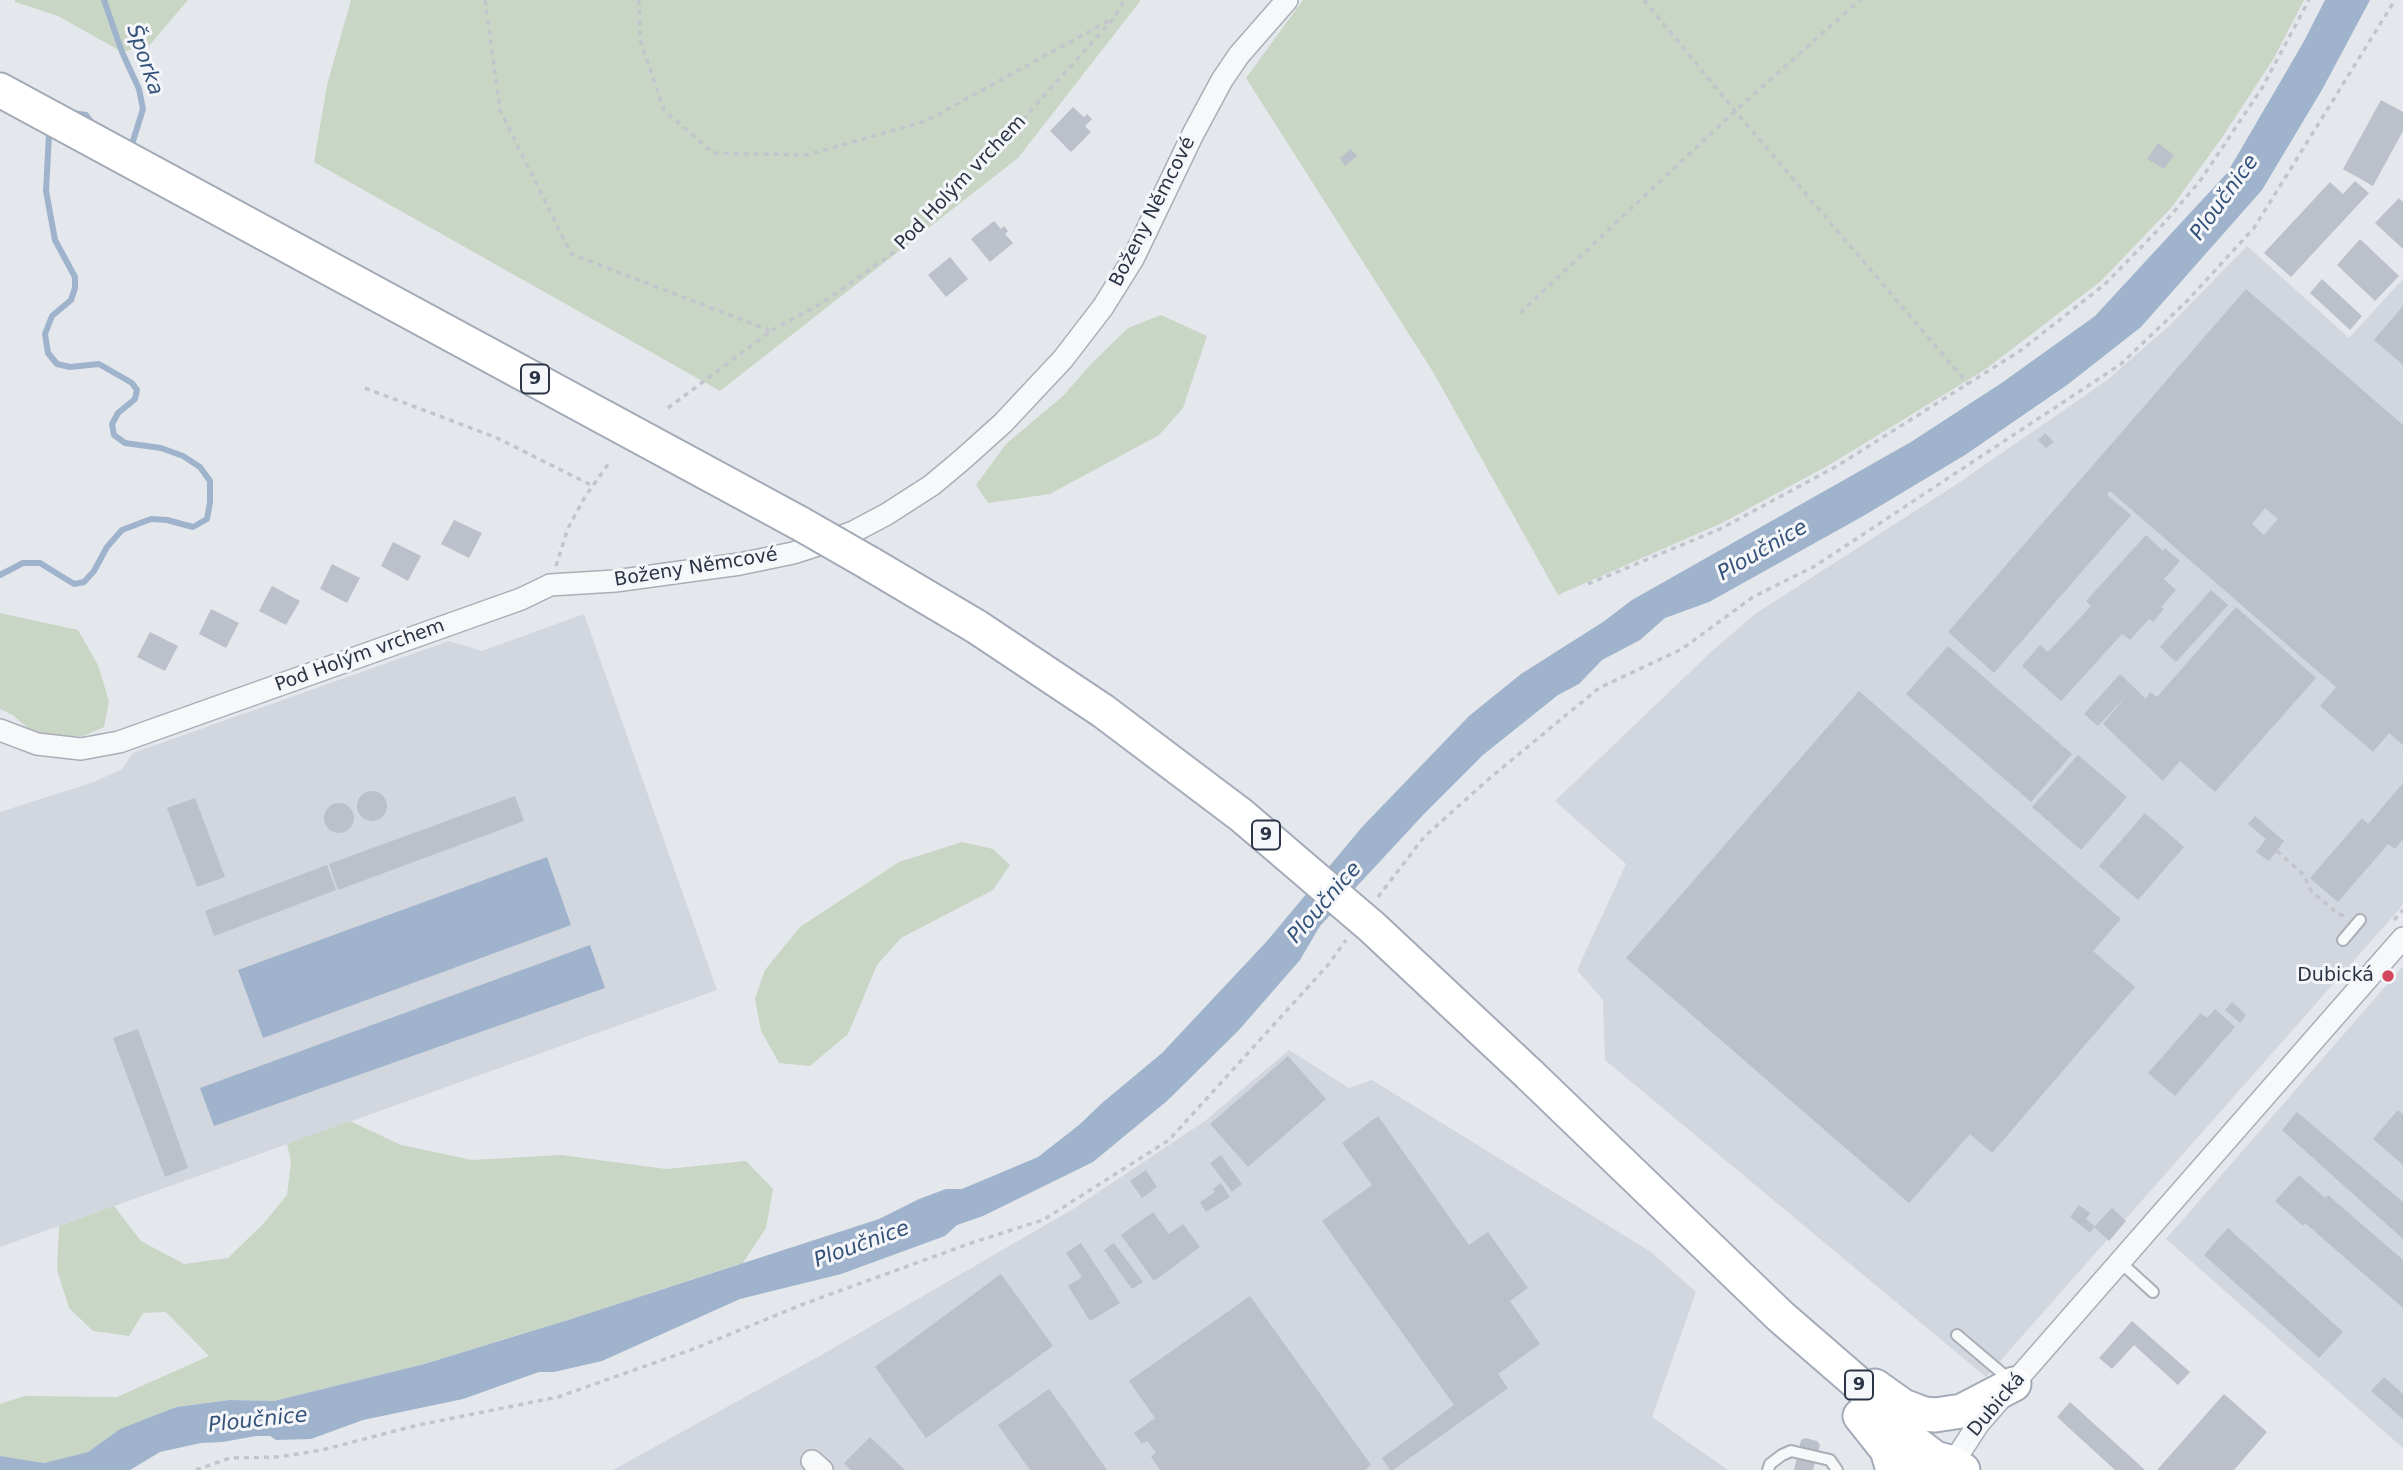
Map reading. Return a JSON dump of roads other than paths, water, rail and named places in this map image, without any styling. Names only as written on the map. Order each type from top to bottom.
[{"type":"main road","name":"9","points":[[4,92],[801,524],[977,627],[1103,711],[1173,762],[1307,870],[1480,1027],[1780,1316],[1855,1381],[1902,1433],[1950,1464]]},
{"type":"main road","name":"9","points":[[1780,1316],[1882,1442],[1891,1458],[1893,1470]]},
{"type":"main road","points":[[1780,1316],[1903,1406],[1924,1414],[1962,1411],[2014,1384]]},
{"type":"main road","points":[[1900,1470],[1916,1461],[1950,1464]]},
{"type":"street","name":"Boženy Němcové","points":[[550,585],[615,581],[696,571],[793,553],[853,532],[932,485],[1003,424],[1063,359],[1103,307],[1133,259],[1222,80],[1247,45],[1287,0]]},
{"type":"street","name":"Pod Holým vrchem","points":[[0,730],[37,744],[81,749],[119,742],[508,603],[550,585]]},
{"type":"street","name":"Dubická","points":[[1950,1464],[1979,1423],[2120,1262],[2397,931]]},
{"type":"lane","points":[[2343,940],[2359,921]]},
{"type":"lane","points":[[2120,1262],[2153,1292]]},
{"type":"lane","points":[[1957,1335],[2014,1384]]},
{"type":"lane","points":[[1768,1470],[1776,1459],[1791,1451],[1830,1460],[1837,1470]]},
{"type":"water","name":"Ploučnice","points":[[2325,0],[2370,0],[2323,88],[2262,190],[2141,327],[2067,385],[1965,455],[1865,515],[1709,602],[1665,618],[1640,640],[1602,660],[1579,684],[1558,695],[1483,755],[1424,814],[1320,926],[1300,960],[1239,1030],[1167,1101],[1093,1162],[983,1216],[957,1225],[945,1236],[841,1274],[740,1299],[602,1361],[554,1372],[539,1372],[463,1399],[363,1420],[311,1439],[276,1440],[270,1436],[256,1436],[201,1443],[160,1452],[130,1470],[0,1470],[0,1456],[44,1463],[88,1452],[120,1429],[176,1407],[230,1400],[274,1401],[424,1364],[879,1219],[919,1199],[946,1189],[962,1189],[1038,1157],[1162,1053],[1267,941],[1362,827],[1469,716],[1521,674],[1603,622],[1632,600],[1911,442],[2003,382],[2095,316],[2227,173]]},
{"type":"water","points":[[547,857],[571,925],[263,1038],[238,970]]},
{"type":"water","points":[[590,945],[605,988],[214,1126],[200,1088]]},
{"type":"waterway","name":"Šporka","points":[[104,0],[122,52],[139,89],[143,109],[133,141],[127,148]]},
{"type":"waterway","name":"Šporka","points":[[73,113],[86,115],[93,124]]},
{"type":"waterway","name":"Šporka","points":[[0,575],[23,563],[40,563],[74,584],[84,582],[122,530],[151,519],[193,527],[207,519],[210,502],[210,481],[200,467],[183,456],[161,448],[125,443],[114,435],[112,424],[118,413],[135,399],[137,390],[132,383],[99,364],[70,367],[57,364],[48,353],[45,334],[52,316],[71,300],[75,288],[75,277],[55,240],[46,191],[49,134],[52,130]]},
{"type":"place","name":"Dubická","points":[[2388,976]]}]
